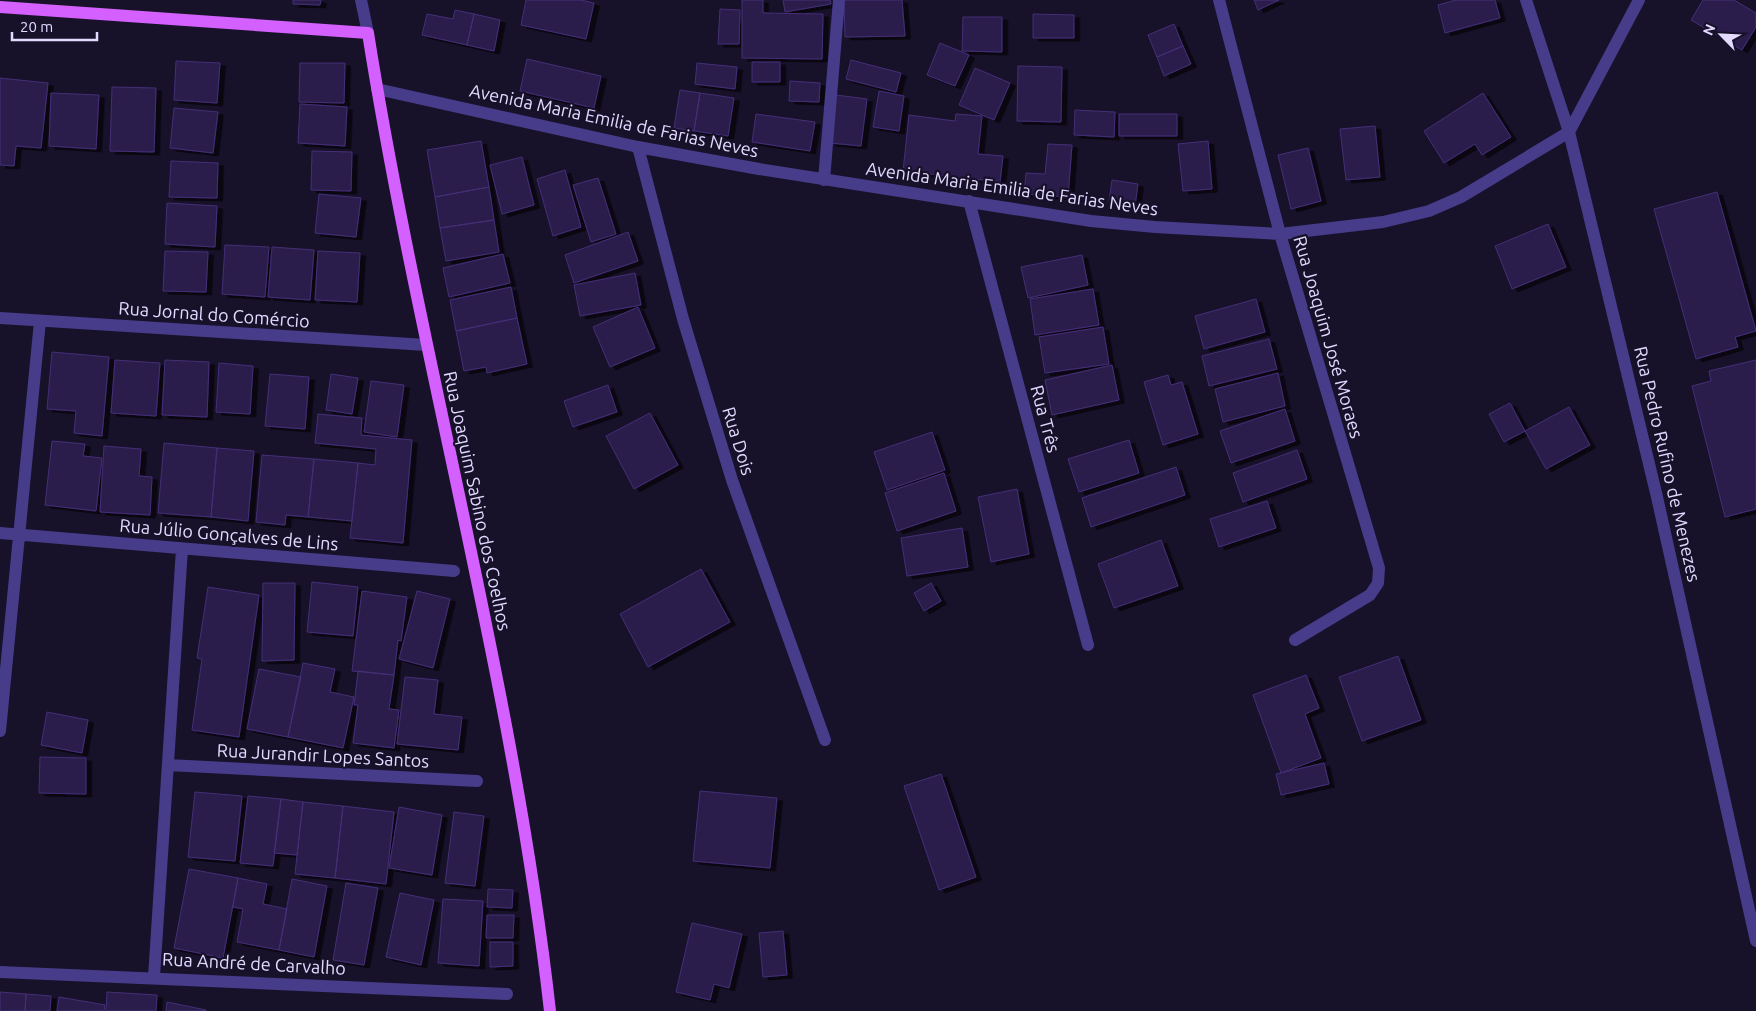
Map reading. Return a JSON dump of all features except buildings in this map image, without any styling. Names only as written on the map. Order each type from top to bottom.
[{"type":"main road","points":[[0,7],[368,33]]},
{"type":"main road","name":"Rua Joaquim Sabino dos Coelhos","points":[[368,33],[426,346],[518,780],[537,899],[550,1011]]},
{"type":"street","name":"Rua Joaquim Sabino dos Coelhos","points":[[361,0],[368,33]]},
{"type":"street","points":[[824,180],[839,0]]},
{"type":"street","name":"Rua Joaquim José Moraes","points":[[1219,0],[1280,234],[1374,550],[1379,575],[1377,586],[1370,595],[1295,640]]},
{"type":"street","name":"Rua Pedro Rufino de Menezes","points":[[1526,0],[1569,132],[1658,497],[1756,941]]},
{"type":"street","points":[[1569,132],[1639,0]]},
{"type":"street","name":"Avenida Maria Emilia de Farias Neves","points":[[377,88],[638,147],[824,180],[1091,221],[1155,227],[1280,234],[1383,222],[1429,210],[1468,193],[1569,132]]},
{"type":"street","name":"Rua Dois","points":[[638,147],[683,319],[732,480],[825,740]]},
{"type":"street","name":"Rua Três","points":[[969,201],[1088,645]]},
{"type":"street","name":"Rua Jornal do Comércio","points":[[0,318],[426,346]]},
{"type":"street","points":[[0,731],[40,321]]},
{"type":"street","name":"Rua Júlio Gonçalves de Lins","points":[[0,532],[454,571]]},
{"type":"street","points":[[154,977],[182,549]]},
{"type":"street","name":"Rua Jurandir Lopes Santos","points":[[168,765],[477,781]]},
{"type":"street","name":"Rua André de Carvalho","points":[[0,972],[154,977],[507,994]]}]
